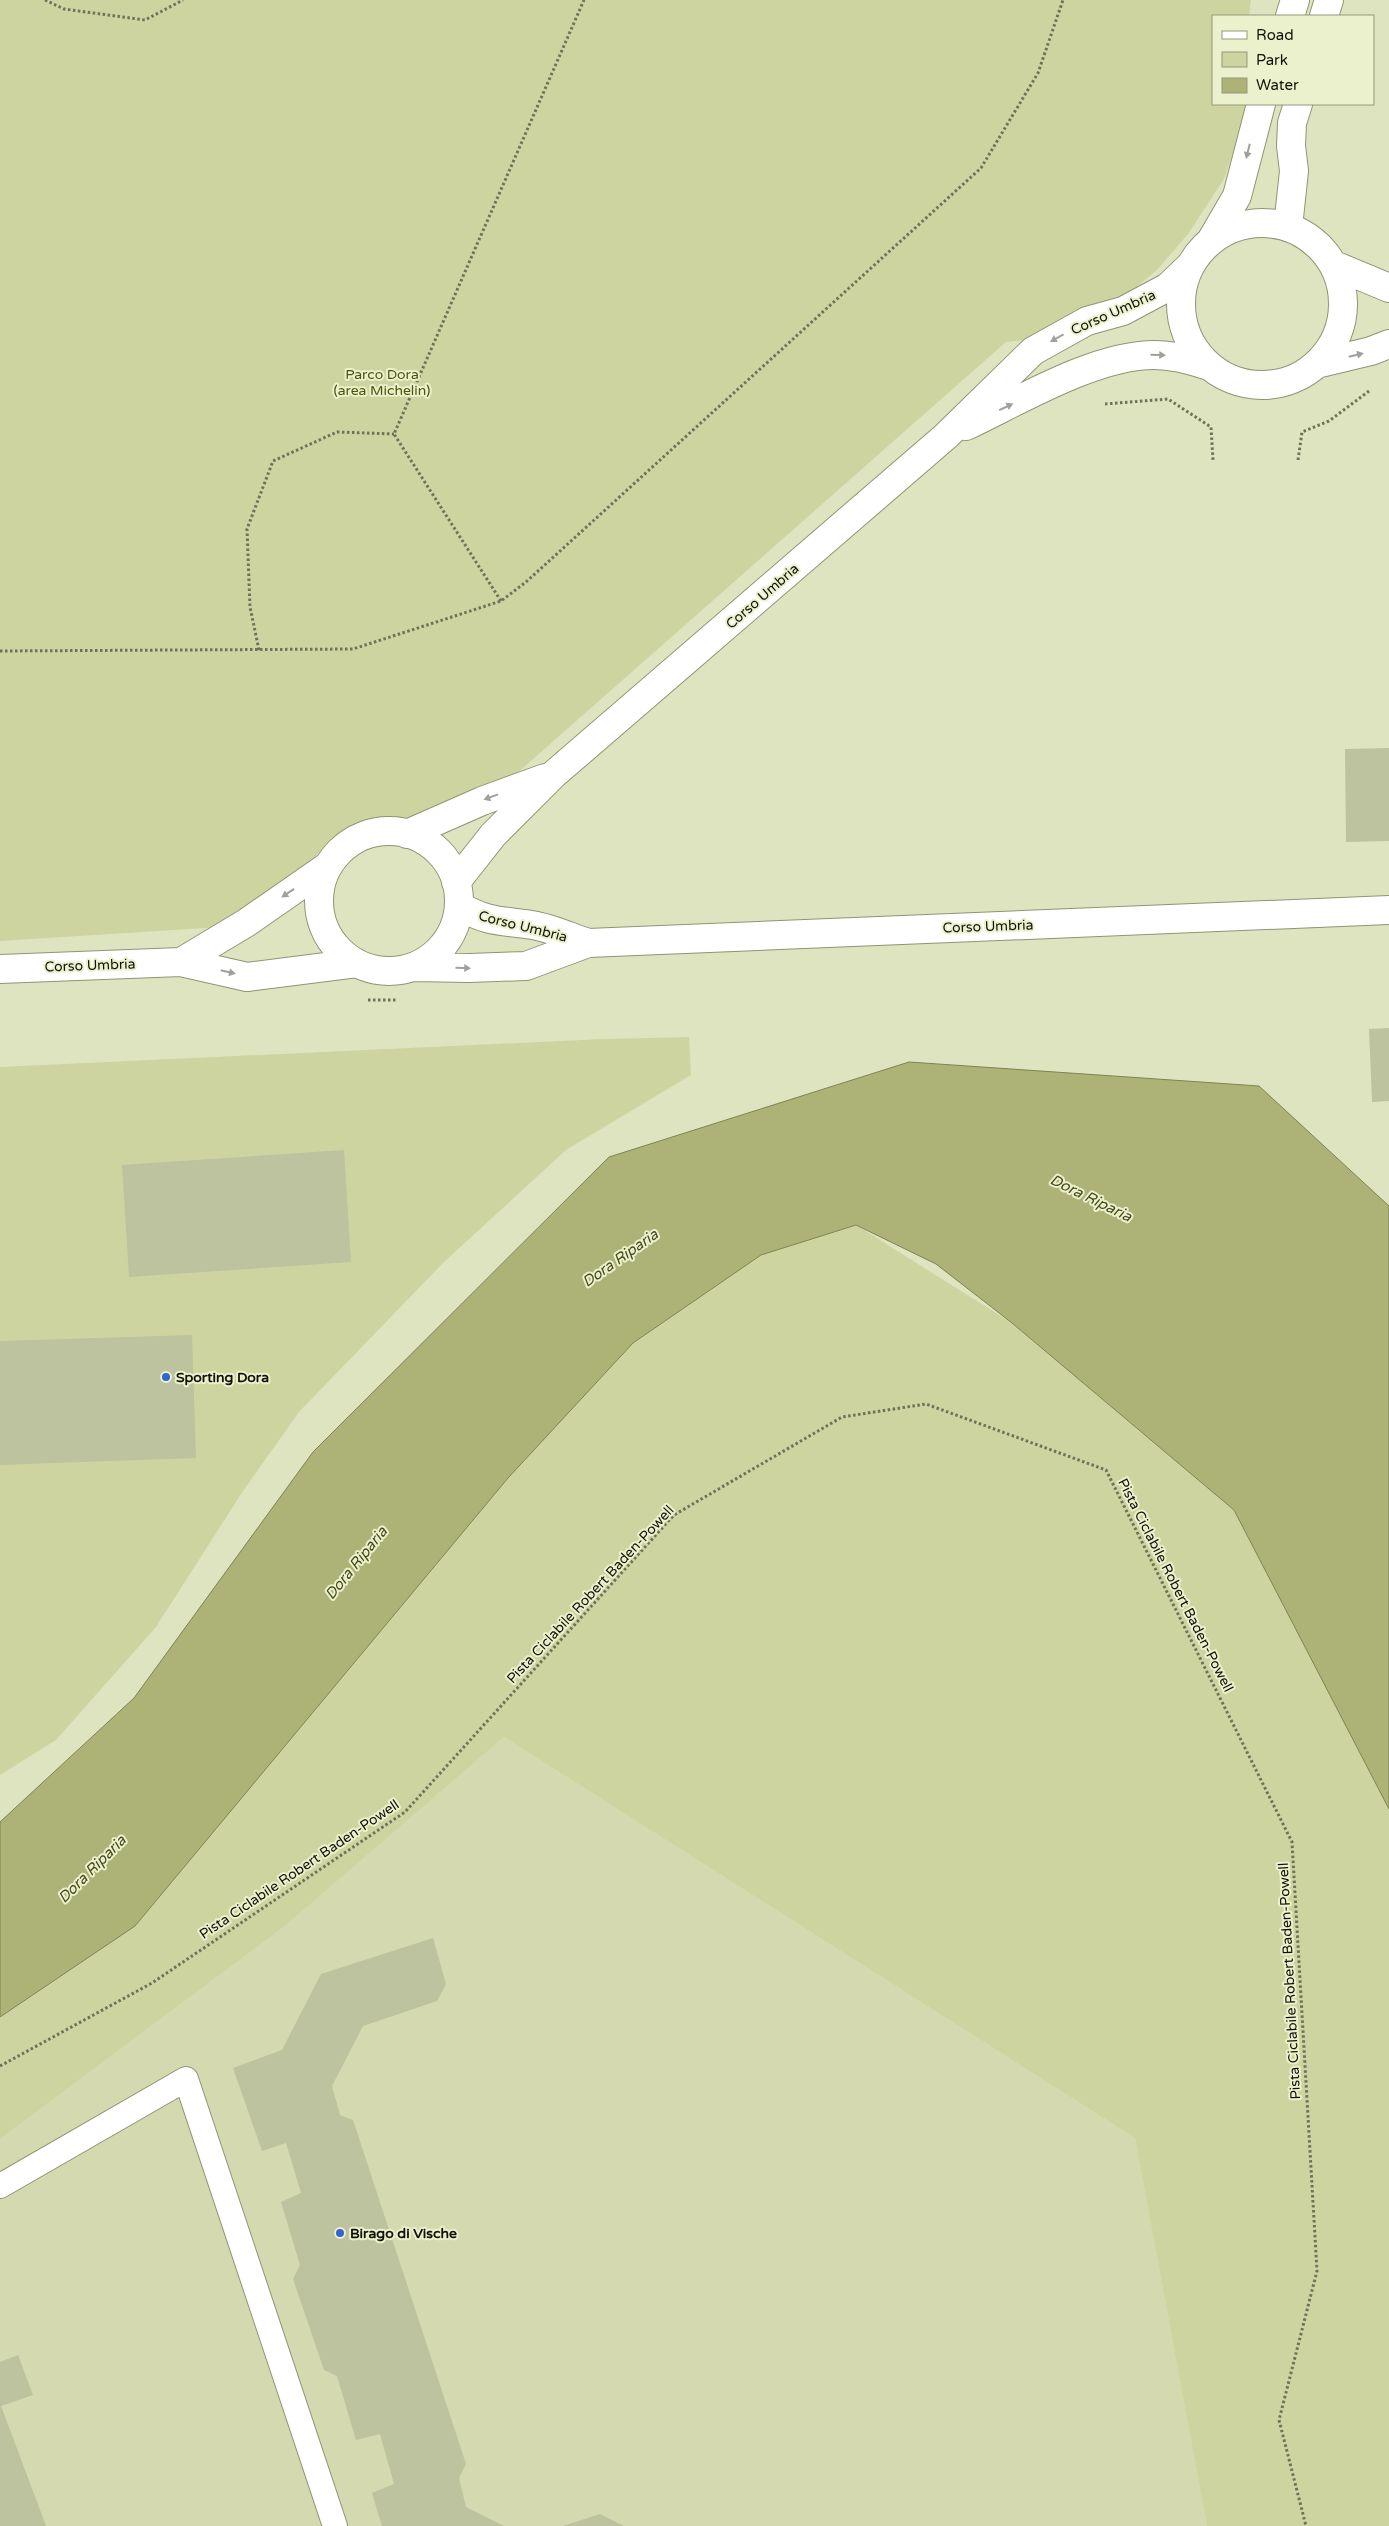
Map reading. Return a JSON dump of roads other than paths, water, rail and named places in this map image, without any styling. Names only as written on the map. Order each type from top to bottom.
[{"type":"street","points":[[1290,15],[1294,0]]},
{"type":"street","points":[[1324,15],[1329,0]]},
{"type":"street","points":[[1261,105],[1237,196],[1212,239],[1190,266],[1180,300],[1185,331],[1206,365],[1226,377],[1256,386],[1288,382],[1321,363],[1371,351],[1389,344]]},
{"type":"street","points":[[1288,227],[1294,171],[1291,146],[1292,123],[1298,105]]},
{"type":"street","points":[[1212,239],[1236,227],[1263,222],[1288,227],[1315,242],[1334,265],[1344,300],[1338,336],[1321,363]]},
{"type":"street","points":[[1334,265],[1389,288]]},
{"type":"street","name":"Corso Umbria","points":[[588,943],[534,925],[506,923],[480,917],[457,894],[493,835],[553,775],[946,436],[1033,351],[1088,322],[1124,311],[1168,287],[1190,266]]},
{"type":"street","name":"Corso Umbria","points":[[946,436],[1103,362],[1153,354],[1180,356],[1206,365]]},
{"type":"street","name":"Corso Umbria","points":[[407,834],[482,801],[553,775]]},
{"type":"street","points":[[390,831],[407,834],[432,846],[447,862],[457,894],[455,925],[445,944],[429,958],[414,967],[389,972],[368,968],[356,963],[334,944],[323,926],[318,904],[322,881],[328,866],[347,845],[367,834],[390,831]]},
{"type":"street","name":"Corso Umbria","points":[[180,962],[246,923],[328,866]]},
{"type":"street","name":"Corso Umbria","points":[[414,967],[526,966],[588,943],[1389,910]]},
{"type":"street","name":"Corso Umbria","points":[[0,969],[180,962],[247,977],[356,963]]},
{"type":"lane","points":[[0,2186],[186,2079],[335,2526]]},
{"type":"water","name":"Dora Riparia","points":[[909,1062],[1259,1086],[1389,1206],[1389,1809],[1234,1510],[1012,1323],[936,1264],[856,1225],[761,1255],[633,1343],[508,1478],[135,1926],[0,2017],[0,1822],[134,1698],[313,1452],[609,1157]]},
{"type":"place","name":"Sporting Dora","points":[[166,1377]]},
{"type":"place","name":"Birago di Vische","points":[[340,2233]]},
{"type":"park label","name":"Parco Dora (area Michelin)","points":[[382,382]]}]
